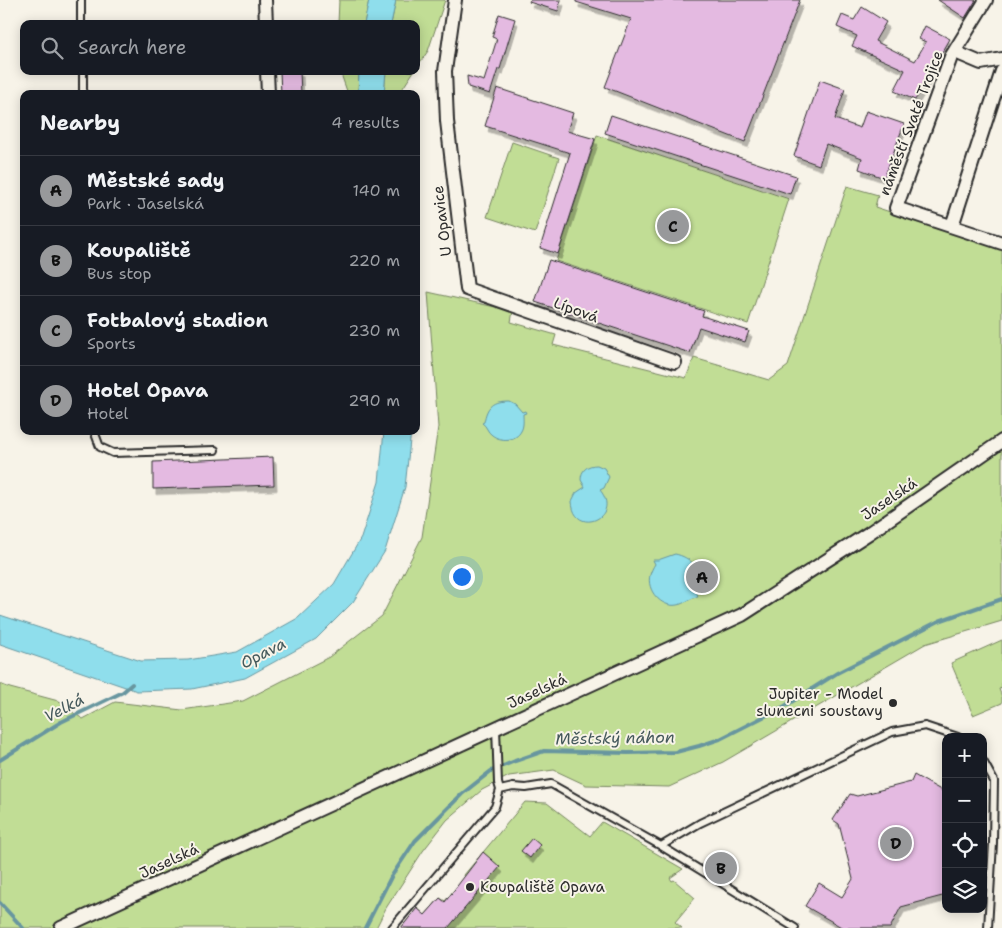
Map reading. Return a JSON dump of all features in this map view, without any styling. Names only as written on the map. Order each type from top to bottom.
[{"type":"street","points":[[265,0],[266,20]]},
{"type":"street","name":"U Opavice","points":[[455,0],[445,72],[445,91],[467,289]]},
{"type":"street","name":"náměstí Svaté Trojice","points":[[986,0],[955,52],[896,208],[1002,243]]},
{"type":"street","points":[[955,52],[981,63],[1002,59]]},
{"type":"street","points":[[952,226],[1002,71]]},
{"type":"street","points":[[267,75],[268,90]]},
{"type":"street","name":"Lípová","points":[[467,289],[675,362]]},
{"type":"street","name":"Jaselská","points":[[61,928],[742,615],[870,533],[1002,441]]},
{"type":"lane","points":[[81,0],[81,20]]},
{"type":"lane","points":[[83,75],[84,90]]},
{"type":"lane","points":[[96,435],[100,447],[113,452],[215,450]]},
{"type":"lane","points":[[661,846],[700,823],[892,732],[925,726],[946,733]]},
{"type":"lane","points":[[392,928],[495,807],[500,790],[496,728]]},
{"type":"lane","points":[[987,768],[994,781],[993,843],[988,928]]},
{"type":"lane","points":[[500,790],[551,784],[661,846],[795,928]]},
{"type":"green space","points":[[339,0],[369,0],[365,20],[338,20]]},
{"type":"green space","points":[[396,0],[445,0],[428,51],[420,62],[420,20],[392,20]]},
{"type":"green space","points":[[341,75],[359,75],[358,90],[347,90]]},
{"type":"green space","points":[[386,75],[411,75],[402,90],[384,90]]},
{"type":"green space","points":[[597,135],[789,199],[748,324],[556,261]]},
{"type":"green space","points":[[512,142],[559,158],[535,233],[487,217]]},
{"type":"green space","points":[[847,186],[878,195],[875,207],[1002,249],[1002,621],[925,644],[723,762],[669,787],[586,785],[554,770],[509,776],[482,790],[447,820],[423,851],[386,908],[376,928],[0,928],[0,684],[62,702],[63,706],[83,719],[115,702],[182,710],[243,701],[329,657],[382,616],[422,537],[438,427],[428,292],[513,311],[511,322],[556,335],[553,345],[686,378],[694,358],[769,380],[788,366]]},
{"type":"green space","points":[[1002,640],[1002,688],[999,689],[1002,703],[973,715],[951,663]]},
{"type":"green space","points":[[525,802],[547,803],[590,836],[602,822],[683,869],[670,878],[695,898],[675,922],[682,928],[401,928],[417,908],[425,915],[440,898],[445,901],[465,877],[464,875]]},
{"type":"water","points":[[369,0],[396,0],[392,20],[365,20]]},
{"type":"water","points":[[359,75],[386,75],[384,90],[358,90]]},
{"type":"water","points":[[509,401],[515,404],[522,412],[525,411],[526,413],[523,414],[523,427],[516,437],[500,439],[490,434],[482,423],[489,408],[494,403]]},
{"type":"water","name":"Opava","points":[[384,435],[411,435],[405,487],[385,551],[353,602],[316,639],[245,678],[192,689],[137,691],[0,644],[0,615],[141,661],[188,660],[237,652],[298,618],[334,584],[361,538],[379,482]]},
{"type":"water","points":[[597,465],[604,468],[609,477],[604,488],[600,490],[605,500],[605,509],[602,516],[595,520],[587,521],[580,519],[574,512],[572,501],[576,493],[585,487],[581,480],[583,471],[590,466]]},
{"type":"water","points":[[675,554],[686,558],[694,565],[700,579],[697,592],[698,597],[680,604],[671,605],[665,604],[656,597],[649,581],[655,564],[653,560]]},
{"type":"building","points":[[530,0],[561,0],[558,11],[529,2]]},
{"type":"building","points":[[576,0],[800,0],[745,142],[605,87],[631,19],[576,2]]},
{"type":"building","points":[[938,0],[976,0],[965,18]]},
{"type":"building","points":[[862,7],[886,22],[875,41],[915,61],[926,42],[919,39],[925,26],[950,39],[915,100],[894,91],[905,70],[852,46],[857,36],[837,27],[842,15],[854,20]]},
{"type":"building","points":[[499,14],[515,19],[500,69],[498,69],[490,94],[468,87],[467,76],[484,81],[497,39],[492,37]]},
{"type":"building","points":[[280,75],[300,75],[301,90],[281,90]]},
{"type":"building","points":[[820,80],[845,89],[835,119],[860,128],[866,111],[904,124],[884,178],[859,169],[862,158],[826,144],[819,165],[794,156]]},
{"type":"building","points":[[497,88],[573,113],[567,131],[595,139],[558,254],[540,248],[570,153],[485,126]]},
{"type":"building","points":[[611,115],[796,176],[790,194],[605,133]]},
{"type":"building","points":[[549,260],[704,311],[702,316],[749,331],[745,342],[699,327],[690,353],[535,302]]},
{"type":"building","points":[[273,457],[274,485],[153,489],[153,462]]},
{"type":"building","points":[[914,775],[942,791],[942,896],[901,907],[890,928],[843,928],[805,906],[819,883],[842,897],[853,879],[839,824],[833,820],[850,794],[857,796],[911,782]]},
{"type":"building","points":[[532,838],[540,845],[530,858],[521,851]]},
{"type":"building","name":"Koupaliště Opava","points":[[483,852],[500,867],[448,928],[401,928],[417,908],[425,915],[440,898],[445,902]]},
{"type":"waterway","name":"Městský náhon","points":[[365,928],[391,877],[415,841],[462,794],[491,771],[544,751],[676,752],[720,739],[785,706],[837,673],[939,621],[1002,599]]},
{"type":"waterway","name":"Velká","points":[[0,760],[61,722],[123,692],[132,684]]},
{"type":"waterway","name":"Velká","points":[[0,903],[23,928]]},
{"type":"place","name":"Fotbalový stadion","points":[[673,226]]},
{"type":"place","name":"Městské sady","points":[[702,577]]},
{"type":"place","name":"Jupiter - Model slunecni soustavy","points":[[893,703]]},
{"type":"place","name":"Hotel Opava","points":[[896,843]]},
{"type":"place","name":"Koupaliště","points":[[721,868]]},
{"type":"place","name":"Koupaliště Opava","points":[[470,887]]}]
